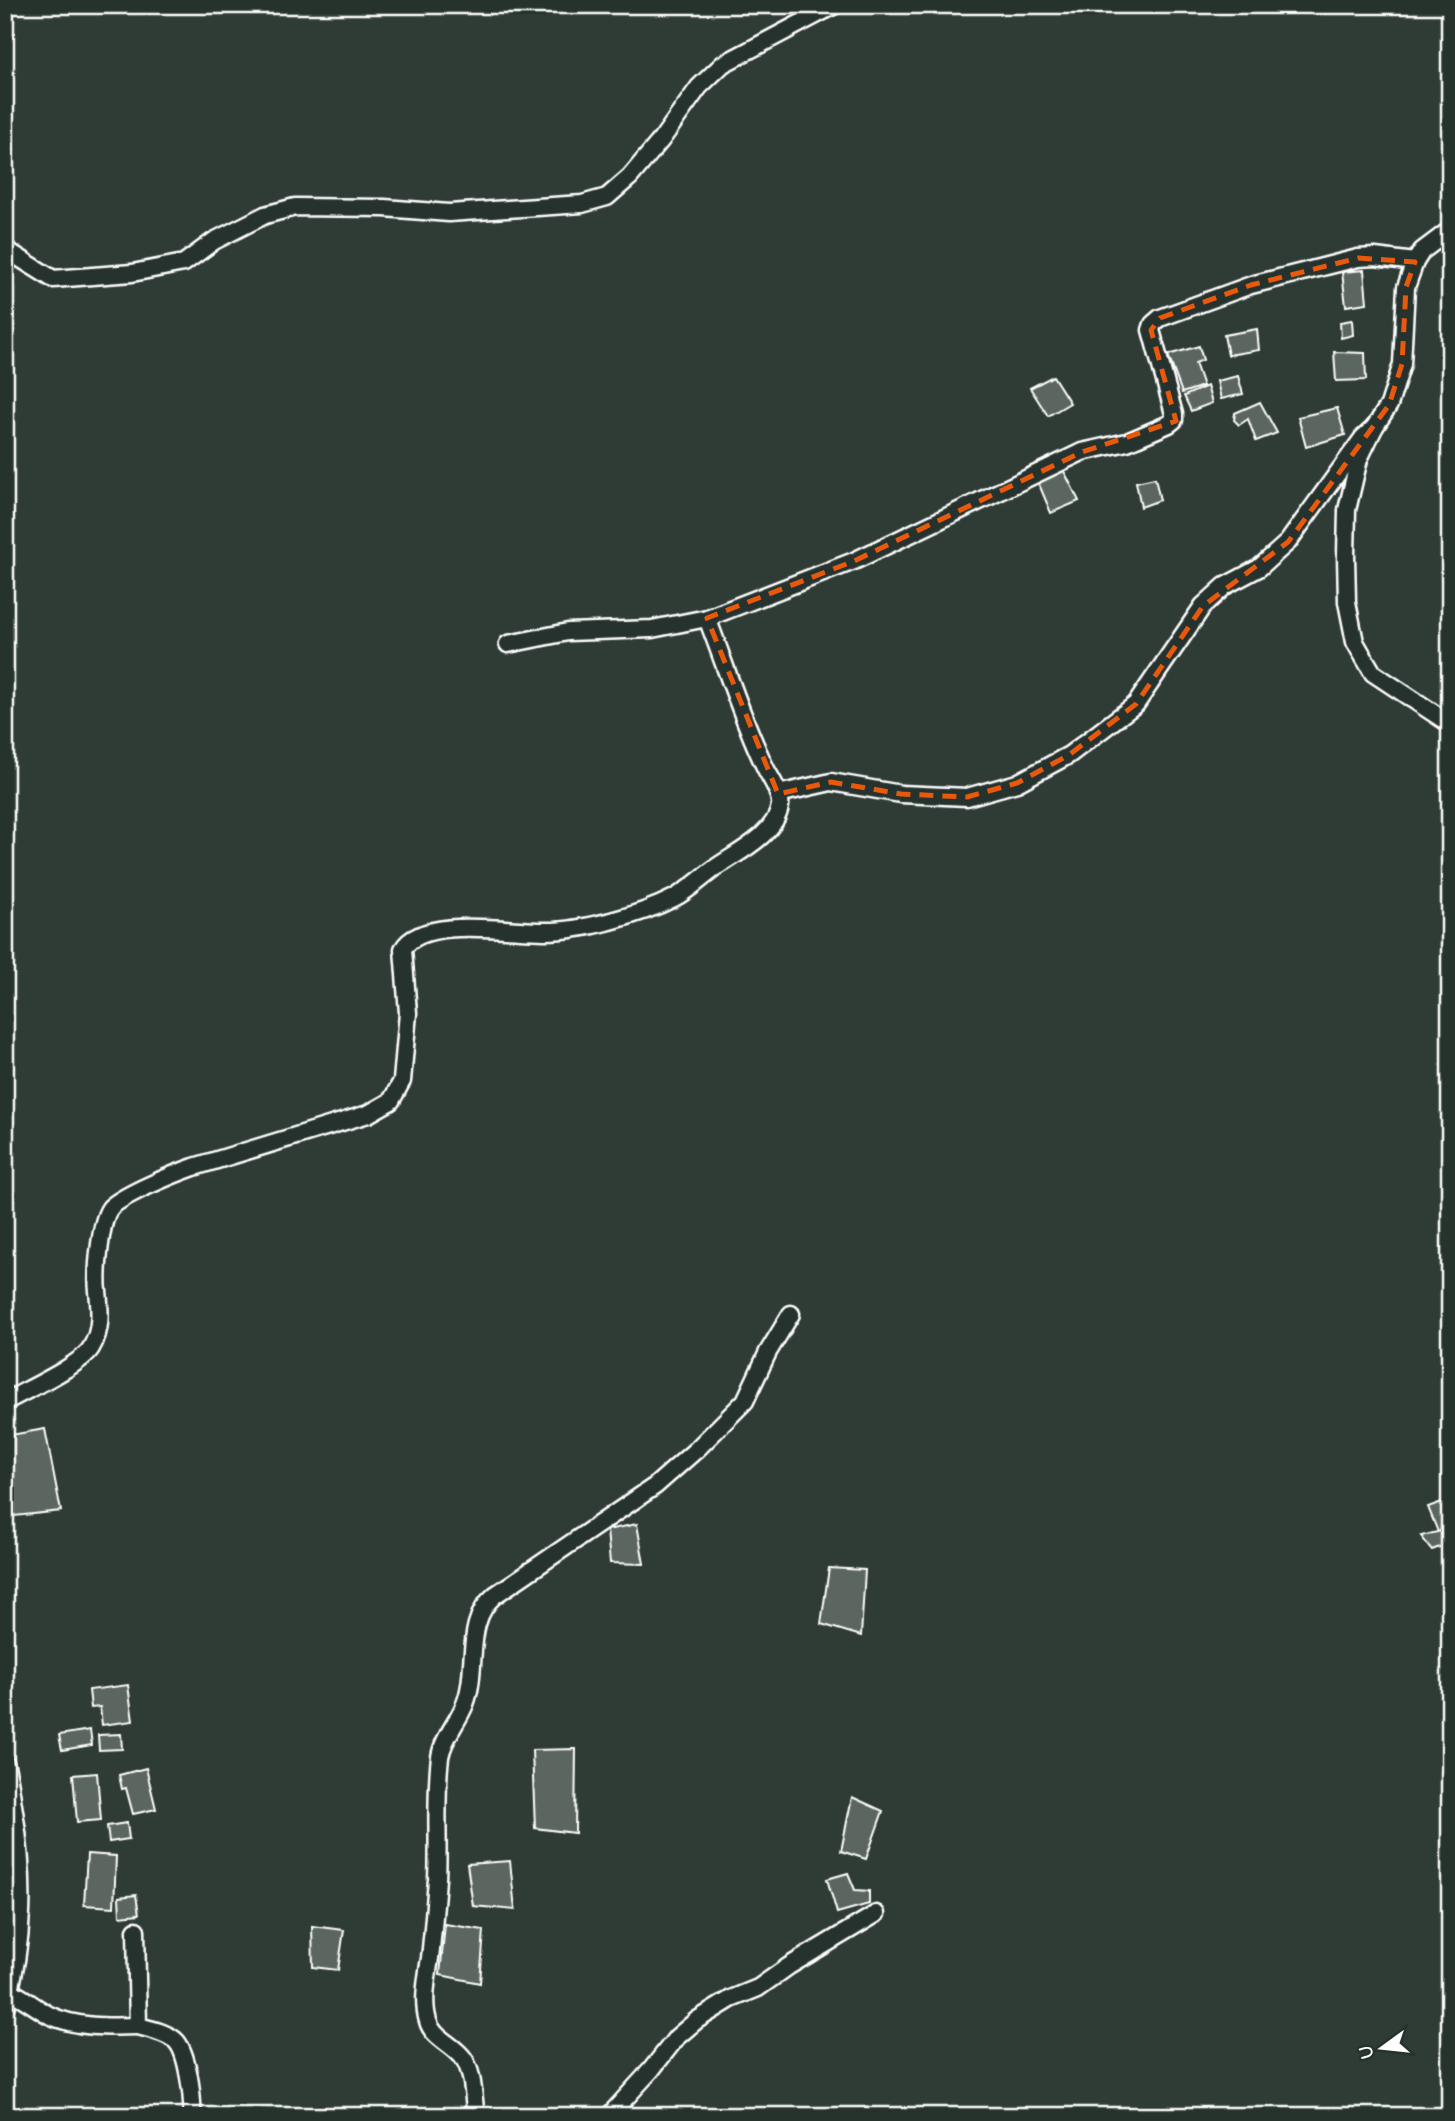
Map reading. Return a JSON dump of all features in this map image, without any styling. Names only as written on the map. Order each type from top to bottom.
[{"type":"street","points":[[5,248],[53,278],[132,274],[184,263],[215,241],[265,215],[295,207],[384,208],[449,213],[582,204],[607,197],[630,177],[699,87],[723,64],[835,5]]},
{"type":"street","points":[[1450,230],[1422,251],[1415,262],[1406,287],[1402,364],[1389,405],[1359,459],[1347,510],[1347,602],[1355,642],[1373,673],[1450,724]]},
{"type":"street","points":[[508,644],[568,632],[652,629],[707,618],[854,561],[1082,452],[1127,442],[1169,424],[1174,420],[1174,414],[1151,330],[1160,318],[1282,275],[1375,257],[1415,262]]},
{"type":"street","points":[[778,794],[831,782],[901,794],[967,797],[1017,783],[1069,755],[1136,704],[1203,606],[1225,586],[1259,568],[1288,541],[1374,428]]},
{"type":"street","points":[[5,1402],[78,1362],[91,1348],[100,1324],[97,1281],[104,1220],[111,1207],[194,1167],[368,1114],[391,1101],[402,1081],[408,1013],[403,949],[415,936],[454,928],[571,930],[673,899],[740,853],[767,830],[780,804],[778,794],[763,764],[707,618]]},
{"type":"street","points":[[476,2116],[468,2067],[463,2057],[431,2028],[427,2021],[426,1990],[437,1876],[441,1753],[466,1703],[471,1683],[472,1647],[482,1610],[486,1602],[495,1595],[655,1486],[697,1449],[745,1401],[768,1352],[791,1314]]},
{"type":"street","points":[[5,1763],[17,1830],[23,1908],[21,1936],[5,2008]]},
{"type":"street","points":[[609,2116],[651,2070],[677,2036],[731,1999],[758,1987],[876,1914]]},
{"type":"street","points":[[136,1930],[138,2026]]},
{"type":"street","points":[[10,1991],[52,2016],[78,2024],[138,2026],[169,2036],[178,2042],[188,2073],[192,2116]]},
{"type":"highlighted area","points":[[1358,258],[1415,262],[1406,287],[1402,364],[1389,405],[1288,542],[1203,606],[1136,704],[1069,755],[1017,783],[967,797],[901,794],[831,782],[778,794],[707,618],[854,561],[1082,452],[1176,421],[1151,330],[1160,318],[1251,285]]},
{"type":"building","points":[[1364,270],[1367,303],[1346,306],[1342,272]]},
{"type":"building","points":[[1352,320],[1353,335],[1341,338],[1340,322]]},
{"type":"building","points":[[1257,329],[1259,350],[1228,355],[1224,335]]},
{"type":"building","points":[[1199,346],[1203,360],[1195,363],[1203,386],[1182,393],[1168,355]]},
{"type":"building","points":[[1334,352],[1365,353],[1366,380],[1336,381]]},
{"type":"building","points":[[1053,376],[1070,403],[1048,416],[1030,388]]},
{"type":"building","points":[[1238,376],[1243,394],[1221,399],[1217,381]]},
{"type":"building","points":[[1207,386],[1212,403],[1191,411],[1184,396]]},
{"type":"building","points":[[1260,402],[1277,433],[1256,441],[1248,419],[1239,425],[1234,420],[1235,413]]},
{"type":"building","points":[[1337,408],[1345,435],[1306,447],[1298,417]]},
{"type":"building","points":[[1063,469],[1079,501],[1051,513],[1038,482]]},
{"type":"building","points":[[1155,478],[1160,500],[1141,507],[1136,482]]},
{"type":"building","points":[[45,1429],[61,1511],[5,1517],[5,1436]]},
{"type":"building","points":[[1447,1500],[1450,1530],[1438,1532],[1428,1507]]},
{"type":"building","points":[[637,1524],[644,1564],[610,1563],[607,1530]]},
{"type":"building","points":[[1449,1529],[1450,1543],[1432,1550],[1421,1536]]},
{"type":"building","points":[[829,1568],[865,1570],[861,1636],[821,1624]]},
{"type":"building","points":[[128,1685],[133,1721],[102,1725],[100,1707],[91,1708],[89,1690]]},
{"type":"building","points":[[90,1730],[92,1745],[62,1750],[59,1735]]},
{"type":"building","points":[[121,1734],[122,1749],[99,1750],[98,1735]]},
{"type":"building","points":[[576,1749],[575,1833],[535,1828],[532,1750]]},
{"type":"building","points":[[146,1768],[156,1809],[133,1814],[126,1788],[122,1789],[119,1775]]},
{"type":"building","points":[[97,1773],[101,1820],[77,1822],[73,1775]]},
{"type":"building","points":[[852,1797],[883,1811],[866,1859],[841,1851]]},
{"type":"building","points":[[127,1823],[129,1839],[109,1842],[107,1826]]},
{"type":"building","points":[[87,1854],[116,1856],[114,1907],[84,1905]]},
{"type":"building","points":[[510,1861],[515,1910],[473,1906],[467,1864]]},
{"type":"building","points":[[848,1873],[855,1890],[869,1891],[869,1904],[837,1913],[827,1879]]},
{"type":"building","points":[[136,1895],[139,1914],[120,1916],[119,1897]]},
{"type":"building","points":[[445,1924],[484,1930],[480,1983],[440,1975]]},
{"type":"building","points":[[312,1926],[344,1930],[338,1970],[313,1967]]}]
